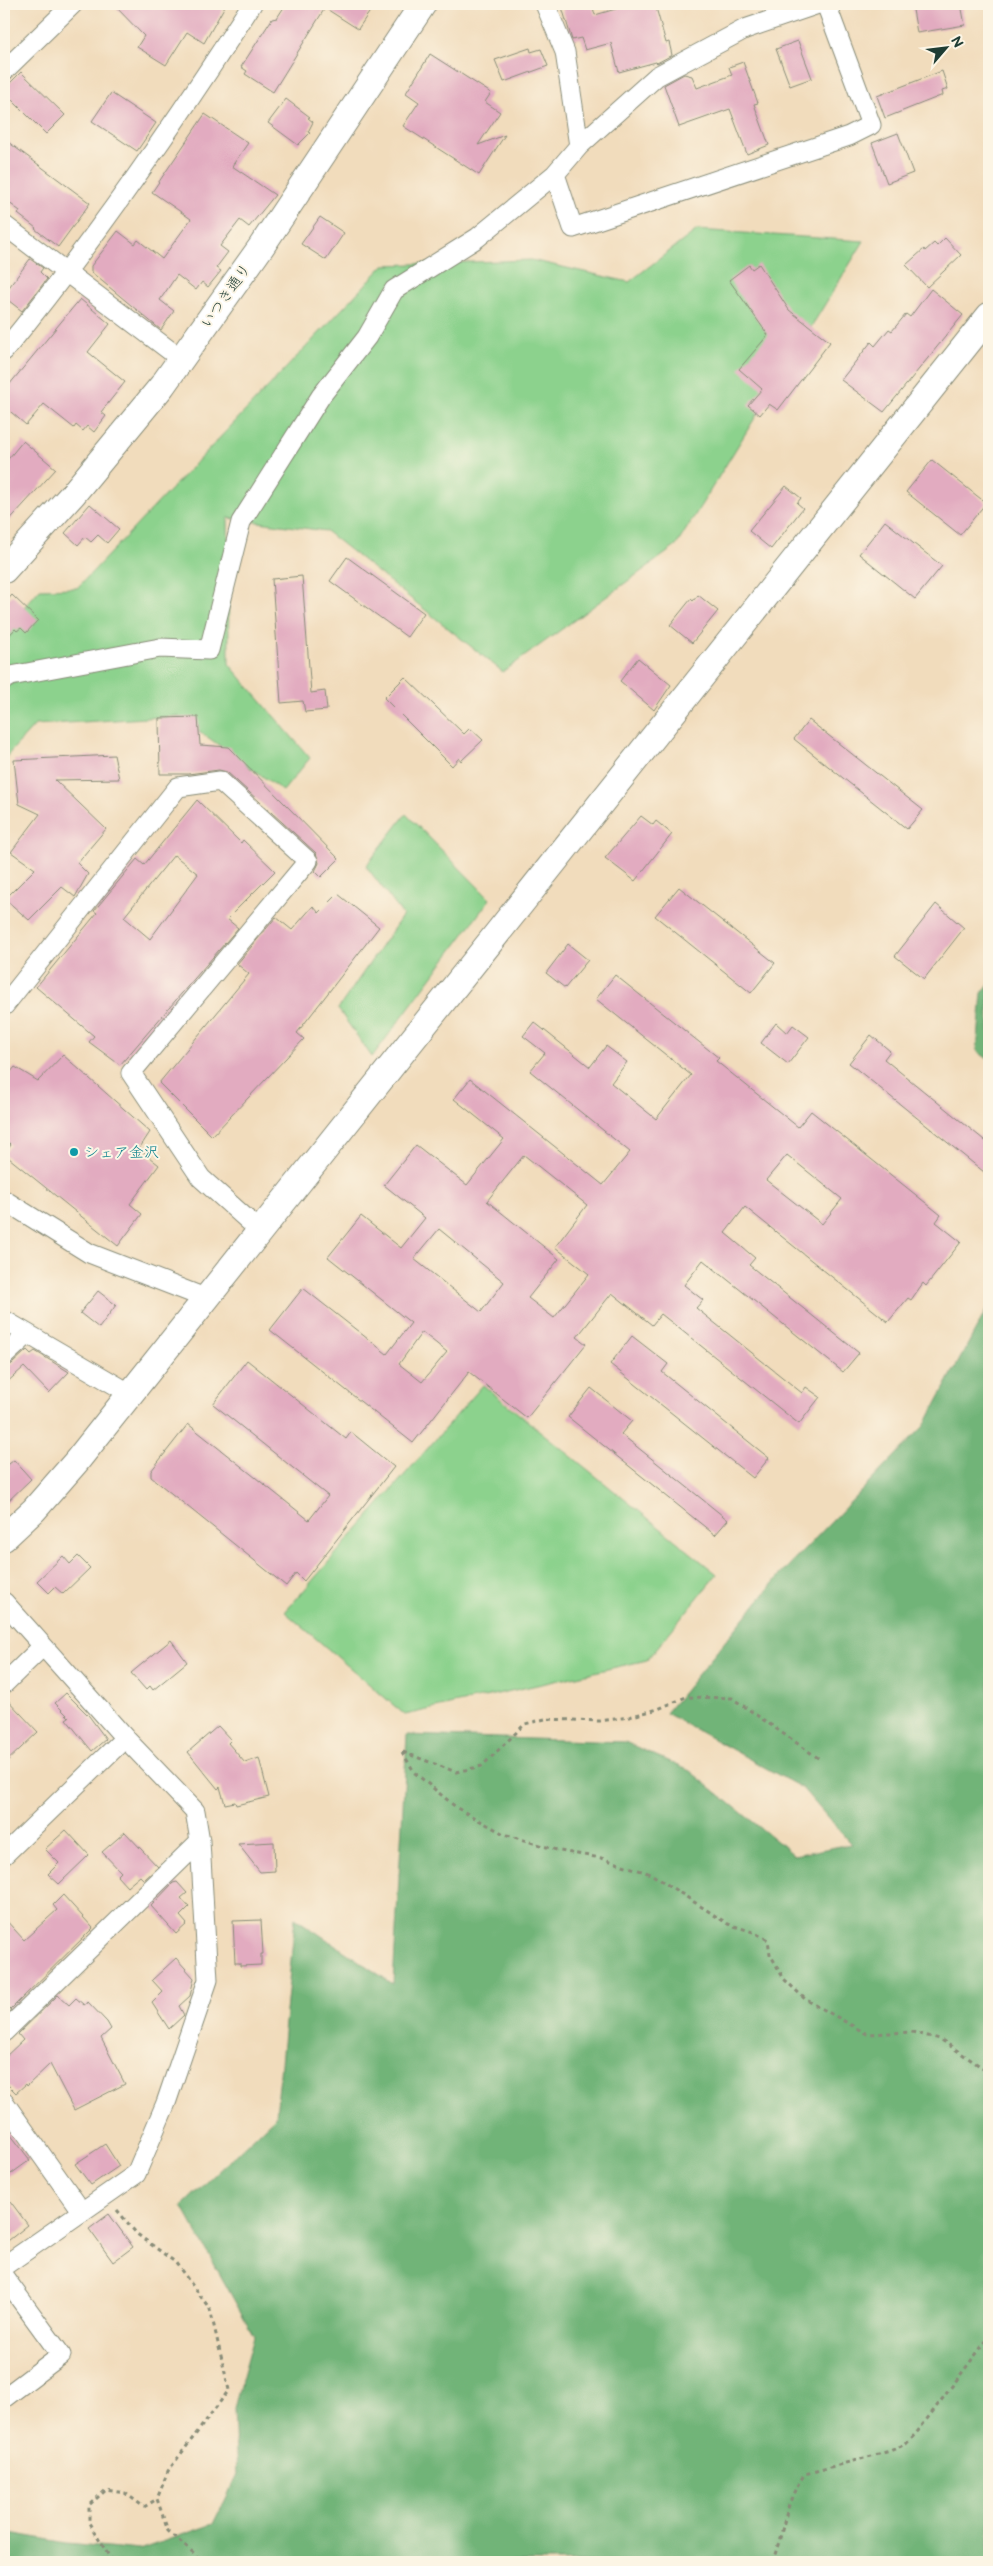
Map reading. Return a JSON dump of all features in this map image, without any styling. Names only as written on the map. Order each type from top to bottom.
[{"type":"street","points":[[4,71],[74,4]]},
{"type":"street","points":[[4,351],[68,273],[157,149],[252,4]]},
{"type":"street","name":"いつき通り","points":[[4,570],[73,494],[162,386],[267,239],[424,4]]},
{"type":"street","points":[[545,4],[565,52],[579,146]]},
{"type":"street","points":[[4,680],[11,676],[160,648],[209,650],[241,522],[321,396],[367,337],[394,290],[477,238],[556,174],[579,146],[657,76],[745,29],[818,4]]},
{"type":"street","points":[[556,174],[573,228],[849,136],[870,125],[826,4]]},
{"type":"street","points":[[4,225],[181,359]]},
{"type":"street","points":[[4,1538],[34,1510],[70,1468],[989,316]]},
{"type":"street","points":[[4,1006],[178,787],[220,781],[308,861],[131,1074],[201,1178],[259,1230]]},
{"type":"street","points":[[4,1200],[89,1253],[205,1298]]},
{"type":"street","points":[[4,1320],[129,1393]]},
{"type":"street","points":[[4,1356],[27,1335]]},
{"type":"street","points":[[4,1602],[125,1738],[194,1810],[200,1841],[208,1980],[166,2103],[136,2174],[4,2266]]},
{"type":"street","points":[[4,1684],[43,1646]]},
{"type":"street","points":[[4,1855],[125,1738]]},
{"type":"street","points":[[4,2032],[200,1841]]},
{"type":"street","points":[[4,2102],[82,2212]]},
{"type":"street","points":[[4,2277],[61,2355],[4,2398]]},
{"type":"path","points":[[821,1760],[792,1742],[758,1714],[732,1698],[686,1697],[658,1709],[600,1721],[545,1719],[525,1724],[482,1766],[456,1772],[402,1752],[415,1773],[457,1808],[504,1834],[560,1851],[601,1858],[650,1874],[728,1924],[753,1932],[768,1940],[770,1954],[784,1979],[805,1999],[867,2034],[912,2032],[940,2038],[989,2072]]},
{"type":"path","points":[[106,2196],[137,2234],[175,2262],[210,2309],[229,2390],[168,2471],[157,2499],[144,2507],[125,2493],[106,2490],[89,2505],[89,2523],[109,2556],[110,2562]]},
{"type":"path","points":[[772,2562],[780,2544],[796,2484],[805,2474],[890,2451],[906,2444],[918,2431],[989,2337]]},
{"type":"path","points":[[157,2499],[168,2531],[197,2557],[198,2562]]},
{"type":"green space","points":[[697,230],[864,241],[676,546],[503,672],[326,531],[228,518],[229,664],[310,758],[283,791],[178,716],[35,725],[4,759],[4,630],[40,589],[77,588],[384,265],[531,260],[629,282]]},
{"type":"green space","points":[[406,814],[490,899],[372,1057],[338,1009],[403,915],[366,866]]},
{"type":"green space","points":[[989,984],[989,1060],[977,1051],[982,993]]},
{"type":"green space","points":[[989,1305],[989,2562],[4,2562],[4,2532],[67,2543],[139,2550],[213,2524],[237,2475],[234,2408],[254,2336],[182,2206],[276,2116],[295,1918],[393,1984],[407,1735],[625,1742],[690,1771],[794,1855],[851,1844],[802,1788],[666,1713],[779,1576],[924,1426]]},
{"type":"green space","points":[[483,1385],[717,1574],[647,1660],[405,1715],[285,1612]]},
{"type":"building","points":[[113,4],[226,4],[204,43],[187,32],[166,65],[137,47],[144,36]]},
{"type":"building","points":[[286,4],[375,4],[358,29],[325,8],[273,92],[245,74],[247,71],[241,67],[272,19],[277,18]]},
{"type":"building","points":[[561,4],[592,4],[595,15],[633,4],[655,4],[666,43],[669,42],[672,55],[657,63],[619,72],[611,43],[585,50],[581,38],[572,40]]},
{"type":"building","points":[[912,4],[961,4],[965,25],[917,33]]},
{"type":"building","points":[[798,41],[812,78],[790,86],[776,49]]},
{"type":"building","points":[[530,48],[531,52],[541,49],[548,66],[504,82],[495,60]]},
{"type":"building","points":[[430,54],[491,93],[485,102],[500,112],[478,145],[505,135],[479,175],[403,126],[419,102],[406,93]]},
{"type":"building","points":[[743,62],[758,103],[754,104],[769,145],[747,154],[730,109],[679,127],[664,85],[684,74],[692,76],[697,88],[732,75],[729,67]]},
{"type":"building","points":[[942,71],[948,89],[942,91],[943,95],[885,118],[877,96]]},
{"type":"building","points":[[21,72],[65,115],[46,134],[4,92],[4,89]]},
{"type":"building","points":[[111,93],[156,123],[137,151],[92,121]]},
{"type":"building","points":[[286,99],[310,117],[308,118],[313,122],[308,132],[310,133],[298,145],[268,123]]},
{"type":"building","points":[[205,114],[248,143],[232,166],[275,195],[249,227],[240,220],[220,246],[228,252],[216,268],[221,271],[208,287],[202,282],[196,290],[177,275],[160,300],[174,311],[161,330],[91,272],[91,266],[118,231],[135,244],[138,240],[162,259],[191,219],[152,192]]},
{"type":"building","points":[[898,133],[913,173],[887,183],[872,143]]},
{"type":"building","points":[[4,139],[90,203],[58,247],[18,214],[20,211],[4,199]]},
{"type":"building","points":[[320,217],[344,233],[326,260],[301,244]]},
{"type":"building","points":[[945,238],[961,255],[927,287],[906,265],[924,249],[925,251],[934,243],[937,246]]},
{"type":"building","points":[[30,259],[43,268],[40,272],[47,279],[22,311],[4,297],[4,294]]},
{"type":"building","points":[[759,264],[789,310],[830,342],[778,410],[769,404],[760,415],[748,405],[762,389],[739,369],[768,335],[729,280],[749,265],[752,269]]},
{"type":"building","points":[[931,289],[963,315],[884,412],[841,380],[871,342],[875,346],[889,329],[892,331],[906,314],[910,317]]},
{"type":"building","points":[[80,299],[110,324],[88,352],[125,382],[101,412],[106,416],[94,432],[87,426],[83,431],[76,425],[74,428],[44,404],[26,425],[4,406],[4,391]]},
{"type":"building","points":[[23,441],[56,469],[4,526],[4,464]]},
{"type":"building","points":[[932,460],[986,503],[960,535],[906,492]]},
{"type":"building","points":[[786,486],[801,498],[797,503],[803,508],[771,549],[749,531]]},
{"type":"building","points":[[90,504],[119,529],[107,543],[98,535],[91,542],[85,537],[78,545],[65,533]]},
{"type":"building","points":[[885,521],[942,566],[915,599],[859,554]]},
{"type":"building","points":[[347,557],[424,613],[407,637],[330,581]]},
{"type":"building","points":[[302,576],[311,693],[325,691],[327,710],[305,712],[303,701],[281,703],[272,579]]},
{"type":"building","points":[[12,595],[38,620],[26,633],[21,628],[17,631],[15,629],[4,641],[4,604]]},
{"type":"building","points":[[698,595],[718,611],[692,643],[670,625],[691,599],[693,601]]},
{"type":"building","points":[[638,658],[671,685],[654,710],[620,681]]},
{"type":"building","points":[[405,677],[464,734],[470,728],[483,740],[461,761],[459,758],[452,766],[384,698]]},
{"type":"building","points":[[198,717],[200,745],[229,747],[339,859],[321,877],[315,871],[319,863],[316,853],[227,772],[219,770],[188,774],[160,774],[159,718]]},
{"type":"building","points":[[809,720],[923,810],[907,829],[794,739]]},
{"type":"building","points":[[114,755],[119,779],[55,780],[106,829],[77,863],[88,874],[75,897],[62,887],[29,920],[5,899],[35,869],[11,852],[40,814],[19,804],[14,760]]},
{"type":"building","points":[[197,800],[241,843],[243,840],[275,871],[227,919],[238,928],[120,1065],[89,1042],[94,1036],[36,987],[97,913],[94,911],[137,859],[144,865]],"holes":[[[174,855],[198,874],[150,939],[124,917]]]},
{"type":"building","points":[[641,816],[653,825],[656,821],[672,834],[635,881],[605,858]]},
{"type":"building","points":[[679,887],[775,963],[751,993],[655,916]]},
{"type":"building","points":[[338,894],[379,927],[297,1033],[304,1039],[212,1136],[159,1083],[249,974],[237,964],[276,917],[292,930],[313,906],[319,913]]},
{"type":"building","points":[[936,904],[964,928],[924,979],[895,956]]},
{"type":"building","points":[[568,944],[588,960],[565,988],[546,973]]},
{"type":"building","points":[[615,975],[719,1058],[716,1061],[798,1127],[811,1111],[941,1215],[936,1222],[961,1242],[926,1286],[923,1283],[911,1300],[908,1298],[888,1322],[745,1207],[725,1233],[755,1258],[749,1265],[859,1353],[843,1372],[703,1260],[684,1285],[703,1300],[696,1308],[802,1393],[806,1387],[820,1397],[799,1424],[661,1314],[652,1325],[612,1293],[577,1337],[586,1344],[527,1418],[469,1372],[413,1443],[270,1330],[303,1288],[387,1354],[411,1323],[328,1257],[361,1216],[401,1248],[425,1218],[384,1185],[416,1145],[467,1185],[504,1139],[454,1099],[470,1079],[603,1185],[630,1152],[530,1071],[545,1053],[523,1036],[534,1022],[590,1067],[606,1046],[627,1062],[611,1083],[656,1119],[691,1075],[596,999]],"holes":[[[524,1155],[587,1205],[555,1247],[589,1274],[554,1318],[528,1298],[559,1259],[487,1201]],[[787,1155],[842,1199],[822,1224],[766,1180]],[[439,1229],[504,1282],[481,1312],[414,1259]],[[422,1332],[447,1352],[422,1382],[399,1364]]]},
{"type":"building","points":[[776,1023],[787,1033],[793,1025],[809,1037],[788,1064],[761,1043]]},
{"type":"building","points":[[871,1035],[890,1051],[884,1059],[989,1144],[989,1176],[849,1063]]},
{"type":"building","name":"シェア金沢","points":[[63,1055],[150,1132],[139,1149],[159,1165],[130,1204],[142,1214],[118,1246],[4,1154],[11,1145],[4,1138],[4,1080],[15,1067],[38,1081]]},
{"type":"building","points":[[98,1291],[116,1305],[99,1328],[80,1313]]},
{"type":"building","points":[[632,1336],[668,1364],[662,1372],[769,1458],[753,1478],[610,1364]]},
{"type":"building","points":[[27,1350],[31,1354],[35,1351],[69,1372],[49,1393],[24,1367],[4,1385],[4,1367],[12,1364]]},
{"type":"building","points":[[247,1360],[346,1439],[351,1432],[394,1467],[304,1581],[296,1573],[286,1586],[151,1477],[151,1471],[188,1424],[309,1520],[328,1496],[213,1404]]},
{"type":"building","points":[[591,1388],[632,1421],[621,1434],[728,1520],[715,1535],[568,1417]]},
{"type":"building","points":[[14,1460],[31,1479],[4,1505],[4,1468]]},
{"type":"building","points":[[63,1556],[70,1564],[78,1556],[90,1568],[63,1594],[55,1587],[49,1593],[37,1581]]},
{"type":"building","points":[[171,1640],[187,1662],[153,1690],[150,1686],[146,1690],[131,1673]]},
{"type":"building","points":[[66,1693],[89,1716],[106,1739],[92,1751],[66,1719],[69,1717],[55,1703]]},
{"type":"building","points":[[4,1696],[38,1732],[4,1764]]},
{"type":"building","points":[[218,1726],[231,1740],[228,1743],[245,1763],[259,1758],[269,1797],[236,1805],[235,1802],[225,1804],[220,1787],[218,1789],[188,1752]]},
{"type":"building","points":[[66,1830],[89,1855],[59,1884],[48,1874],[59,1863],[45,1849]]},
{"type":"building","points":[[125,1832],[158,1867],[144,1880],[140,1876],[127,1887],[117,1876],[121,1872],[102,1852]]},
{"type":"building","points":[[274,1842],[275,1871],[260,1872],[238,1844]]},
{"type":"building","points":[[177,1882],[187,1893],[181,1898],[189,1907],[180,1916],[187,1924],[176,1934],[151,1906],[173,1883]]},
{"type":"building","points":[[63,1895],[93,1928],[10,2010],[4,2003],[4,1918],[24,1940],[57,1910],[53,1905]]},
{"type":"building","points":[[261,1920],[263,1954],[261,1954],[261,1965],[240,1966],[240,1963],[235,1963],[233,1921]]},
{"type":"building","points":[[176,1958],[194,1978],[190,1996],[179,2006],[184,2015],[169,2029],[152,2003],[163,1992],[152,1980]]},
{"type":"building","points":[[58,1995],[69,2005],[76,1998],[84,2005],[88,2002],[107,2022],[111,2029],[101,2038],[125,2084],[74,2110],[50,2064],[27,2086],[26,2084],[16,2093],[4,2081],[4,2058],[23,2040],[18,2034]]},
{"type":"building","points":[[4,2126],[30,2160],[4,2179]]},
{"type":"building","points":[[105,2144],[119,2166],[91,2185],[75,2164]]},
{"type":"building","points":[[4,2193],[28,2225],[4,2244]]},
{"type":"building","points":[[109,2214],[133,2247],[113,2262],[89,2229]]},
{"type":"place","name":"シェア金沢","points":[[74,1152]]}]
